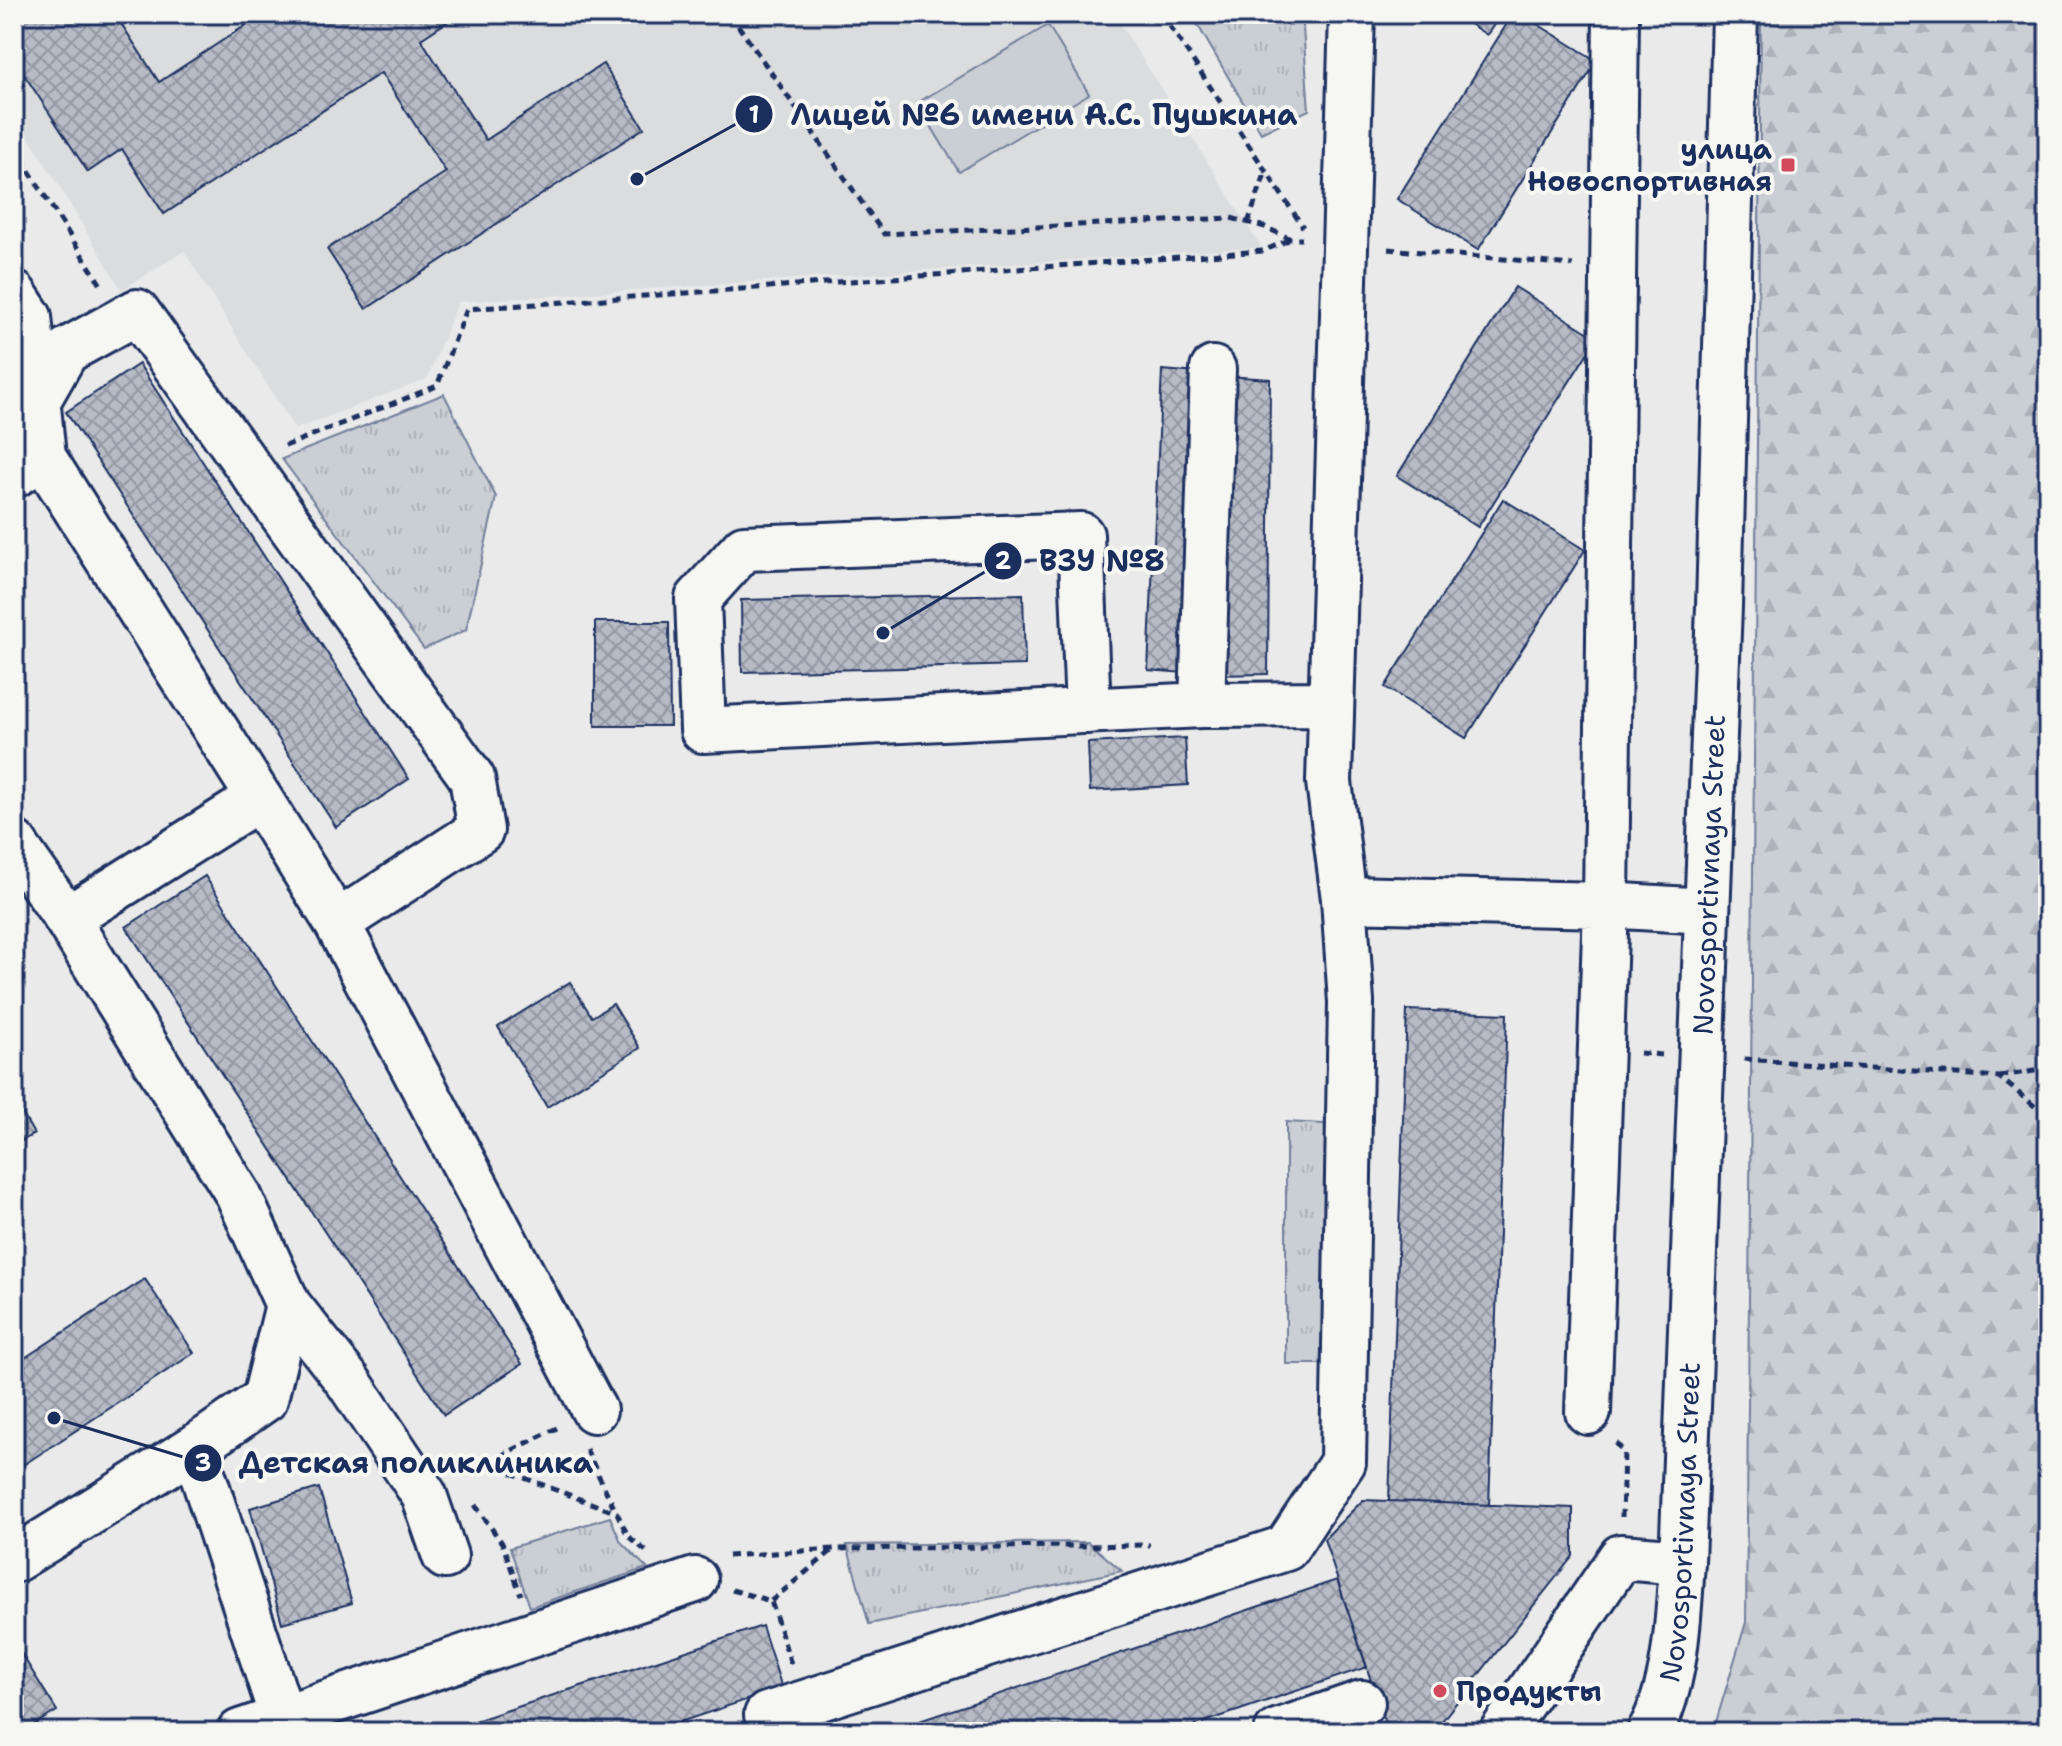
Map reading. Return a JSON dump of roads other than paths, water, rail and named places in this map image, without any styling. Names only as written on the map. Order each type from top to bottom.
[{"type":"main road","points":[[773,1732],[767,1715],[1286,1548],[1343,1462],[1351,1002],[1344,899],[1329,782],[1352,14]]},
{"type":"main road","points":[[1588,1412],[1606,905],[1616,14]]},
{"type":"main road","name":"Novosportivnaya Street","points":[[1650,1732],[1669,1680],[1678,1624],[1682,1562],[1707,911],[1735,14]]},
{"type":"main road","points":[[14,294],[29,317],[37,402],[28,466],[259,798],[337,923],[583,1415]]},
{"type":"main road","points":[[37,402],[66,351],[137,312],[472,778],[481,830],[337,923]]},
{"type":"main road","points":[[1202,705],[1213,369]]},
{"type":"main road","points":[[1088,711],[1081,535],[744,548],[698,599],[703,730],[1088,711],[1202,705],[1331,704]]},
{"type":"main road","points":[[67,919],[259,798]]},
{"type":"main road","points":[[14,843],[67,919],[238,1194],[288,1305],[348,1381],[424,1495],[445,1556]]},
{"type":"main road","points":[[1344,899],[1606,905],[1707,911]]},
{"type":"main road","points":[[14,1560],[194,1448],[265,1399],[288,1305]]},
{"type":"main road","points":[[194,1448],[285,1725]]},
{"type":"main road","points":[[1502,1732],[1621,1557],[1682,1562]]},
{"type":"main road","points":[[240,1732],[285,1725],[705,1568]]},
{"type":"main road","points":[[1277,1732],[1362,1703]]},
{"type":"place","name":"улица Новоспортивная","points":[[1788,165]]},
{"type":"place","name":"Лицей №6 имени А.С. Пушкина","points":[[637,179]]},
{"type":"place","name":"ВЗУ №8","points":[[883,633]]},
{"type":"place","name":"Детская поликлиника","points":[[54,1418]]},
{"type":"place","name":"Продукты","points":[[1440,1691]]}]
